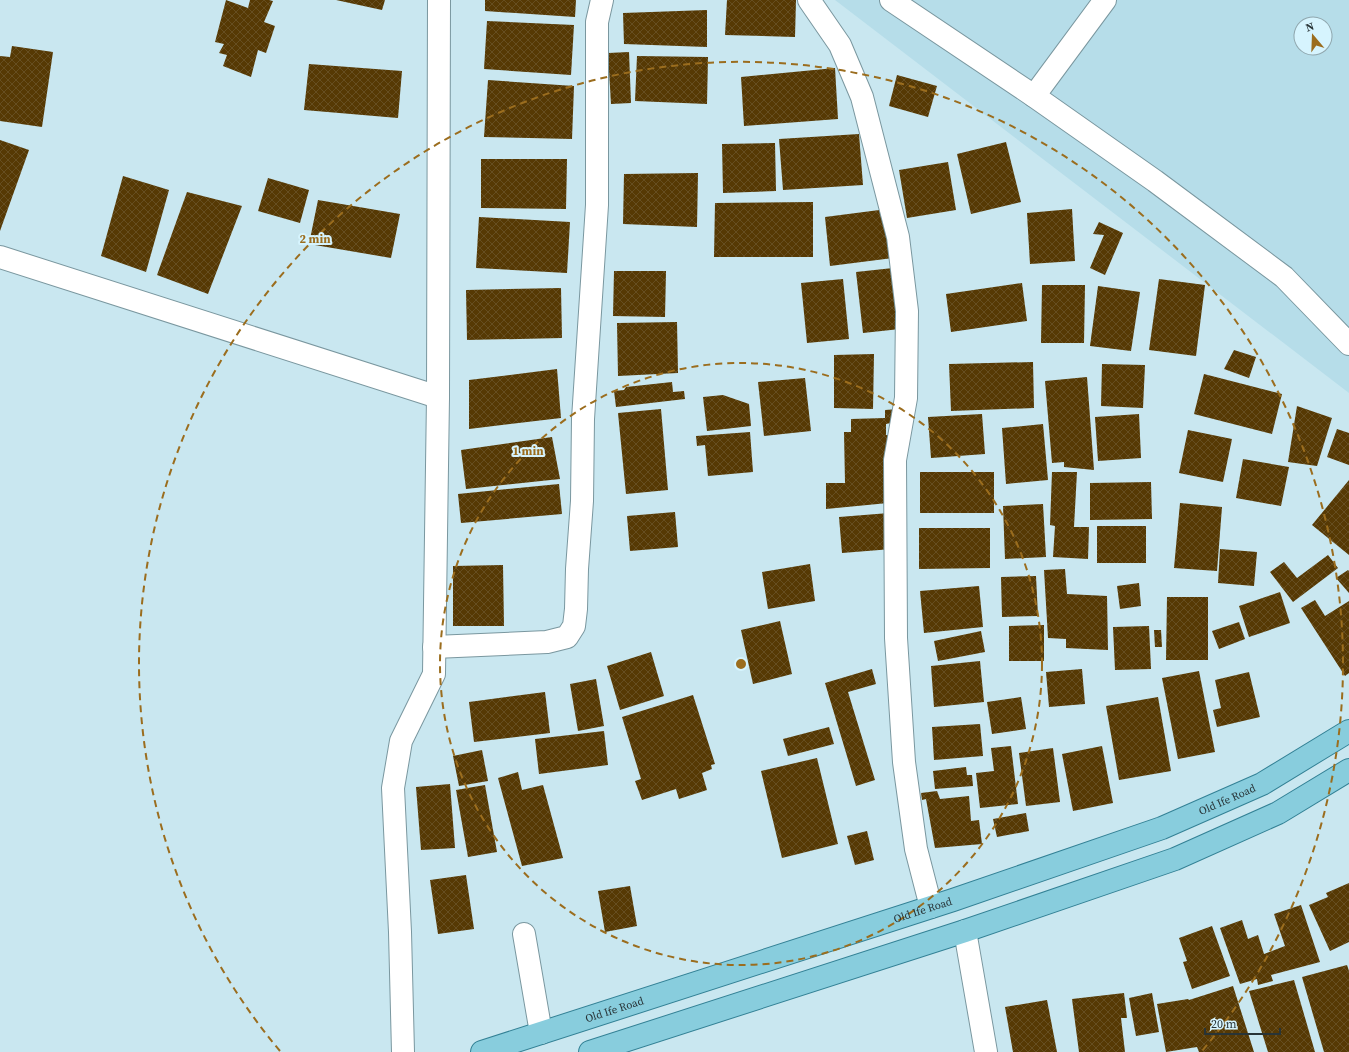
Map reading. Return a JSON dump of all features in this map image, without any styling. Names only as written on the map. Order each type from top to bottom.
[{"type":"main road","name":"Old Ife Road","points":[[482,1052],[931,907],[1162,828],[1262,784],[1349,731]]},
{"type":"main road","points":[[590,1052],[965,930],[1175,859],[1278,812],[1349,770]]},
{"type":"main road","points":[[1030,873],[1040,905]]},
{"type":"street","points":[[403,1052],[400,932],[393,788],[401,741],[434,674],[438,397],[439,0]]},
{"type":"street","points":[[434,647],[547,642],[567,637],[574,626],[582,501],[583,419],[597,205],[597,22],[602,0]]},
{"type":"street","points":[[809,0],[840,44],[862,97],[898,237],[907,311],[906,398],[895,460],[896,638],[904,762],[916,849],[931,907]]},
{"type":"street","points":[[890,0],[1034,96],[1155,181],[1284,277],[1349,344]]},
{"type":"street","points":[[1034,96],[1105,0]]},
{"type":"street","points":[[0,257],[438,397]]},
{"type":"street","points":[[965,930],[986,1052]]},
{"type":"street","points":[[524,934],[541,1033]]},
{"type":"shaded area","points":[[835,0],[1349,0],[1349,393]]},
{"type":"building","points":[[226,0],[248,8],[250,0],[273,1],[264,22],[275,26],[266,53],[258,50],[251,77],[223,66],[227,55],[219,53],[224,44],[215,42]]},
{"type":"building","points":[[336,0],[385,0],[382,10]]},
{"type":"building","points":[[485,0],[576,0],[575,17],[485,11]]},
{"type":"building","points":[[727,0],[796,0],[795,37],[725,35]]},
{"type":"building","points":[[707,10],[707,47],[624,44],[623,13]]},
{"type":"building","points":[[487,21],[574,25],[571,75],[484,69]]},
{"type":"building","points":[[12,46],[53,52],[42,127],[0,121],[0,56],[10,57]]},
{"type":"building","points":[[629,52],[631,103],[611,104],[608,53]]},
{"type":"building","points":[[637,56],[708,57],[707,104],[635,101]]},
{"type":"building","points":[[309,64],[402,71],[398,118],[304,110]]},
{"type":"building","points":[[835,68],[838,119],[744,126],[741,77]]},
{"type":"building","points":[[897,75],[937,86],[928,117],[889,106]]},
{"type":"building","points":[[488,80],[574,86],[572,139],[484,137]]},
{"type":"building","points":[[859,134],[863,185],[783,190],[779,139]]},
{"type":"building","points":[[0,140],[29,150],[0,231]]},
{"type":"building","points":[[1006,142],[1021,202],[971,214],[957,154]]},
{"type":"building","points":[[775,143],[776,191],[723,193],[722,144]]},
{"type":"building","points":[[481,159],[567,159],[566,209],[481,208]]},
{"type":"building","points":[[948,162],[956,210],[907,218],[899,170]]},
{"type":"building","points":[[698,173],[697,227],[623,224],[624,174]]},
{"type":"building","points":[[123,176],[169,190],[146,272],[101,256]]},
{"type":"building","points":[[268,178],[309,190],[300,223],[258,211]]},
{"type":"building","points":[[187,192],[242,206],[208,294],[157,275]]},
{"type":"building","points":[[318,200],[400,214],[391,258],[309,244]]},
{"type":"building","points":[[813,202],[813,257],[714,257],[715,203]]},
{"type":"building","points":[[887,209],[893,258],[830,266],[825,217]]},
{"type":"building","points":[[1072,209],[1075,261],[1030,264],[1027,213]]},
{"type":"building","points":[[479,217],[570,222],[567,273],[476,268]]},
{"type":"building","points":[[1099,222],[1123,233],[1105,275],[1090,268],[1104,235],[1093,234]]},
{"type":"building","points":[[893,268],[900,329],[863,333],[856,272]]},
{"type":"building","points":[[614,271],[666,271],[665,317],[613,316]]},
{"type":"building","points":[[843,279],[849,339],[807,343],[801,283]]},
{"type":"building","points":[[1159,279],[1205,285],[1196,356],[1149,350]]},
{"type":"building","points":[[1022,283],[1027,321],[951,332],[946,294]]},
{"type":"building","points":[[1042,285],[1085,285],[1084,343],[1041,343]]},
{"type":"building","points":[[1098,286],[1140,292],[1131,351],[1090,346]]},
{"type":"building","points":[[561,288],[562,338],[467,340],[466,290]]},
{"type":"building","points":[[677,322],[678,373],[618,376],[617,323]]},
{"type":"building","points":[[1234,350],[1256,357],[1249,378],[1224,369]]},
{"type":"building","points":[[874,354],[873,409],[834,408],[834,355]]},
{"type":"building","points":[[1033,362],[1034,408],[951,411],[949,364]]},
{"type":"building","points":[[1102,364],[1145,365],[1143,408],[1101,406]]},
{"type":"building","points":[[557,369],[561,418],[469,429],[469,380]]},
{"type":"building","points":[[1204,374],[1282,394],[1272,434],[1194,414]]},
{"type":"building","points":[[1087,377],[1094,470],[1064,467],[1064,462],[1052,463],[1045,381]]},
{"type":"building","points":[[805,378],[811,431],[764,436],[758,382]]},
{"type":"building","points":[[672,382],[673,392],[684,391],[685,399],[616,407],[614,391],[624,390],[626,387]]},
{"type":"building","points":[[723,395],[749,404],[751,426],[707,431],[703,397]]},
{"type":"building","points":[[1297,406],[1332,418],[1317,466],[1288,462]]},
{"type":"building","points":[[661,409],[668,490],[626,494],[618,413]]},
{"type":"building","points":[[898,409],[896,422],[886,424],[886,435],[894,436],[888,503],[826,509],[826,483],[845,483],[844,432],[851,432],[851,419],[885,418],[885,410]]},
{"type":"building","points":[[982,414],[985,454],[931,458],[928,417]]},
{"type":"building","points":[[1139,414],[1141,458],[1098,461],[1095,417]]},
{"type":"building","points":[[1043,424],[1048,480],[1006,484],[1002,428]]},
{"type":"building","points":[[1337,429],[1349,433],[1349,465],[1327,457]]},
{"type":"building","points":[[1188,430],[1232,439],[1223,482],[1179,473]]},
{"type":"building","points":[[750,432],[753,472],[708,476],[705,445],[697,446],[696,436]]},
{"type":"building","points":[[552,437],[560,479],[466,489],[461,450]]},
{"type":"building","points":[[1243,459],[1289,467],[1281,506],[1236,498]]},
{"type":"building","points":[[920,472],[994,472],[994,513],[920,513]]},
{"type":"building","points":[[1052,472],[1077,472],[1074,527],[1089,527],[1088,559],[1053,557],[1055,526],[1050,525]]},
{"type":"building","points":[[1349,480],[1349,555],[1312,525]]},
{"type":"building","points":[[1151,482],[1152,519],[1090,520],[1090,483]]},
{"type":"building","points":[[559,484],[562,514],[461,523],[458,494]]},
{"type":"building","points":[[1180,503],[1222,507],[1217,571],[1174,568]]},
{"type":"building","points":[[1043,504],[1046,557],[1005,559],[1003,506]]},
{"type":"building","points":[[675,512],[678,547],[630,551],[627,516]]},
{"type":"building","points":[[889,513],[892,549],[842,553],[839,517]]},
{"type":"building","points":[[1097,526],[1146,526],[1146,563],[1097,563]]},
{"type":"building","points":[[919,528],[990,528],[990,568],[919,569]]},
{"type":"building","points":[[1220,549],[1257,552],[1254,586],[1218,583]]},
{"type":"building","points":[[1328,555],[1338,568],[1293,602],[1270,572],[1284,562],[1297,578]]},
{"type":"building","points":[[810,564],[815,601],[768,609],[762,572]]},
{"type":"building","points":[[503,565],[504,626],[453,626],[453,566]]},
{"type":"building","points":[[1065,569],[1067,594],[1107,596],[1108,650],[1066,648],[1066,639],[1048,638],[1044,570]]},
{"type":"building","points":[[1348,570],[1349,571],[1349,593],[1336,578]]},
{"type":"building","points":[[1036,576],[1038,616],[1002,617],[1001,577]]},
{"type":"building","points":[[1139,583],[1141,606],[1120,609],[1117,586]]},
{"type":"building","points":[[979,586],[983,627],[924,633],[920,591]]},
{"type":"building","points":[[1280,592],[1290,623],[1249,637],[1239,606]]},
{"type":"building","points":[[1167,597],[1208,597],[1208,660],[1166,660]]},
{"type":"building","points":[[1315,600],[1325,616],[1349,601],[1349,673],[1345,676],[1301,608]]},
{"type":"building","points":[[780,621],[792,674],[753,684],[741,630]]},
{"type":"building","points":[[1239,622],[1245,639],[1219,649],[1212,631]]},
{"type":"building","points":[[1044,625],[1044,661],[1009,661],[1009,626]]},
{"type":"building","points":[[1149,626],[1151,669],[1115,670],[1113,627]]},
{"type":"building","points":[[1154,630],[1161,630],[1162,647],[1155,647]]},
{"type":"building","points":[[981,631],[985,652],[938,661],[934,641]]},
{"type":"building","points":[[651,652],[664,696],[620,710],[607,666]]},
{"type":"building","points":[[980,661],[984,702],[934,707],[931,666]]},
{"type":"building","points":[[872,669],[876,684],[848,692],[875,780],[856,786],[825,683]]},
{"type":"building","points":[[1082,669],[1085,704],[1049,707],[1046,672]]},
{"type":"building","points":[[1199,671],[1215,752],[1178,759],[1162,678]]},
{"type":"building","points":[[1249,672],[1260,717],[1217,727],[1213,710],[1221,708],[1215,680]]},
{"type":"building","points":[[596,679],[604,726],[578,731],[570,684]]},
{"type":"building","points":[[545,692],[550,733],[474,742],[469,702]]},
{"type":"building","points":[[693,695],[715,764],[711,765],[712,769],[702,773],[707,790],[679,799],[676,789],[642,800],[635,781],[641,779],[622,717]]},
{"type":"building","points":[[1021,697],[1026,729],[992,734],[987,702]]},
{"type":"building","points":[[1158,697],[1171,771],[1119,780],[1106,706]]},
{"type":"building","points":[[980,724],[983,756],[934,760],[932,727]]},
{"type":"building","points":[[829,727],[834,744],[788,756],[783,739]]},
{"type":"building","points":[[604,731],[608,765],[539,774],[535,739]]},
{"type":"building","points":[[1011,746],[1018,804],[980,808],[976,773],[994,771],[991,748]]},
{"type":"building","points":[[1102,746],[1113,803],[1073,811],[1062,754]]},
{"type":"building","points":[[1053,748],[1060,802],[1026,806],[1019,753]]},
{"type":"building","points":[[482,750],[488,781],[459,786],[453,756]]},
{"type":"building","points":[[817,758],[838,844],[782,858],[761,771]]},
{"type":"building","points":[[966,767],[967,775],[972,775],[973,786],[935,789],[933,771]]},
{"type":"building","points":[[518,772],[522,790],[543,785],[563,858],[522,866],[498,778]]},
{"type":"building","points":[[450,784],[455,848],[421,850],[416,787]]},
{"type":"building","points":[[485,785],[497,852],[468,857],[456,790]]},
{"type":"building","points":[[937,791],[940,799],[969,796],[971,821],[979,820],[982,844],[935,848],[926,799],[922,800],[921,793]]},
{"type":"building","points":[[1026,813],[1029,831],[997,837],[993,819]]},
{"type":"building","points":[[867,831],[874,860],[855,865],[847,836]]},
{"type":"building","points":[[466,875],[474,929],[438,934],[430,880]]},
{"type":"building","points":[[1349,883],[1349,942],[1330,951],[1309,905],[1328,897],[1326,893]]},
{"type":"building","points":[[630,886],[637,926],[605,932],[598,891]]},
{"type":"building","points":[[1301,905],[1320,962],[1271,975],[1273,981],[1258,985],[1257,979],[1240,984],[1220,928],[1242,920],[1248,939],[1258,935],[1264,954],[1285,946],[1274,914]]},
{"type":"building","points":[[1212,926],[1230,976],[1192,989],[1183,962],[1187,961],[1179,938]]},
{"type":"building","points":[[1347,965],[1349,971],[1349,1052],[1324,1052],[1302,977]]},
{"type":"building","points":[[1294,980],[1315,1052],[1268,1052],[1249,991]]},
{"type":"building","points":[[1233,986],[1254,1052],[1199,1052],[1197,1047],[1166,1052],[1157,1004],[1189,1000]]},
{"type":"building","points":[[1124,993],[1127,1018],[1121,1018],[1125,1052],[1079,1052],[1072,999]]},
{"type":"building","points":[[1152,993],[1159,1032],[1136,1036],[1129,998]]},
{"type":"building","points":[[1047,1000],[1057,1052],[1013,1052],[1005,1007]]}]
